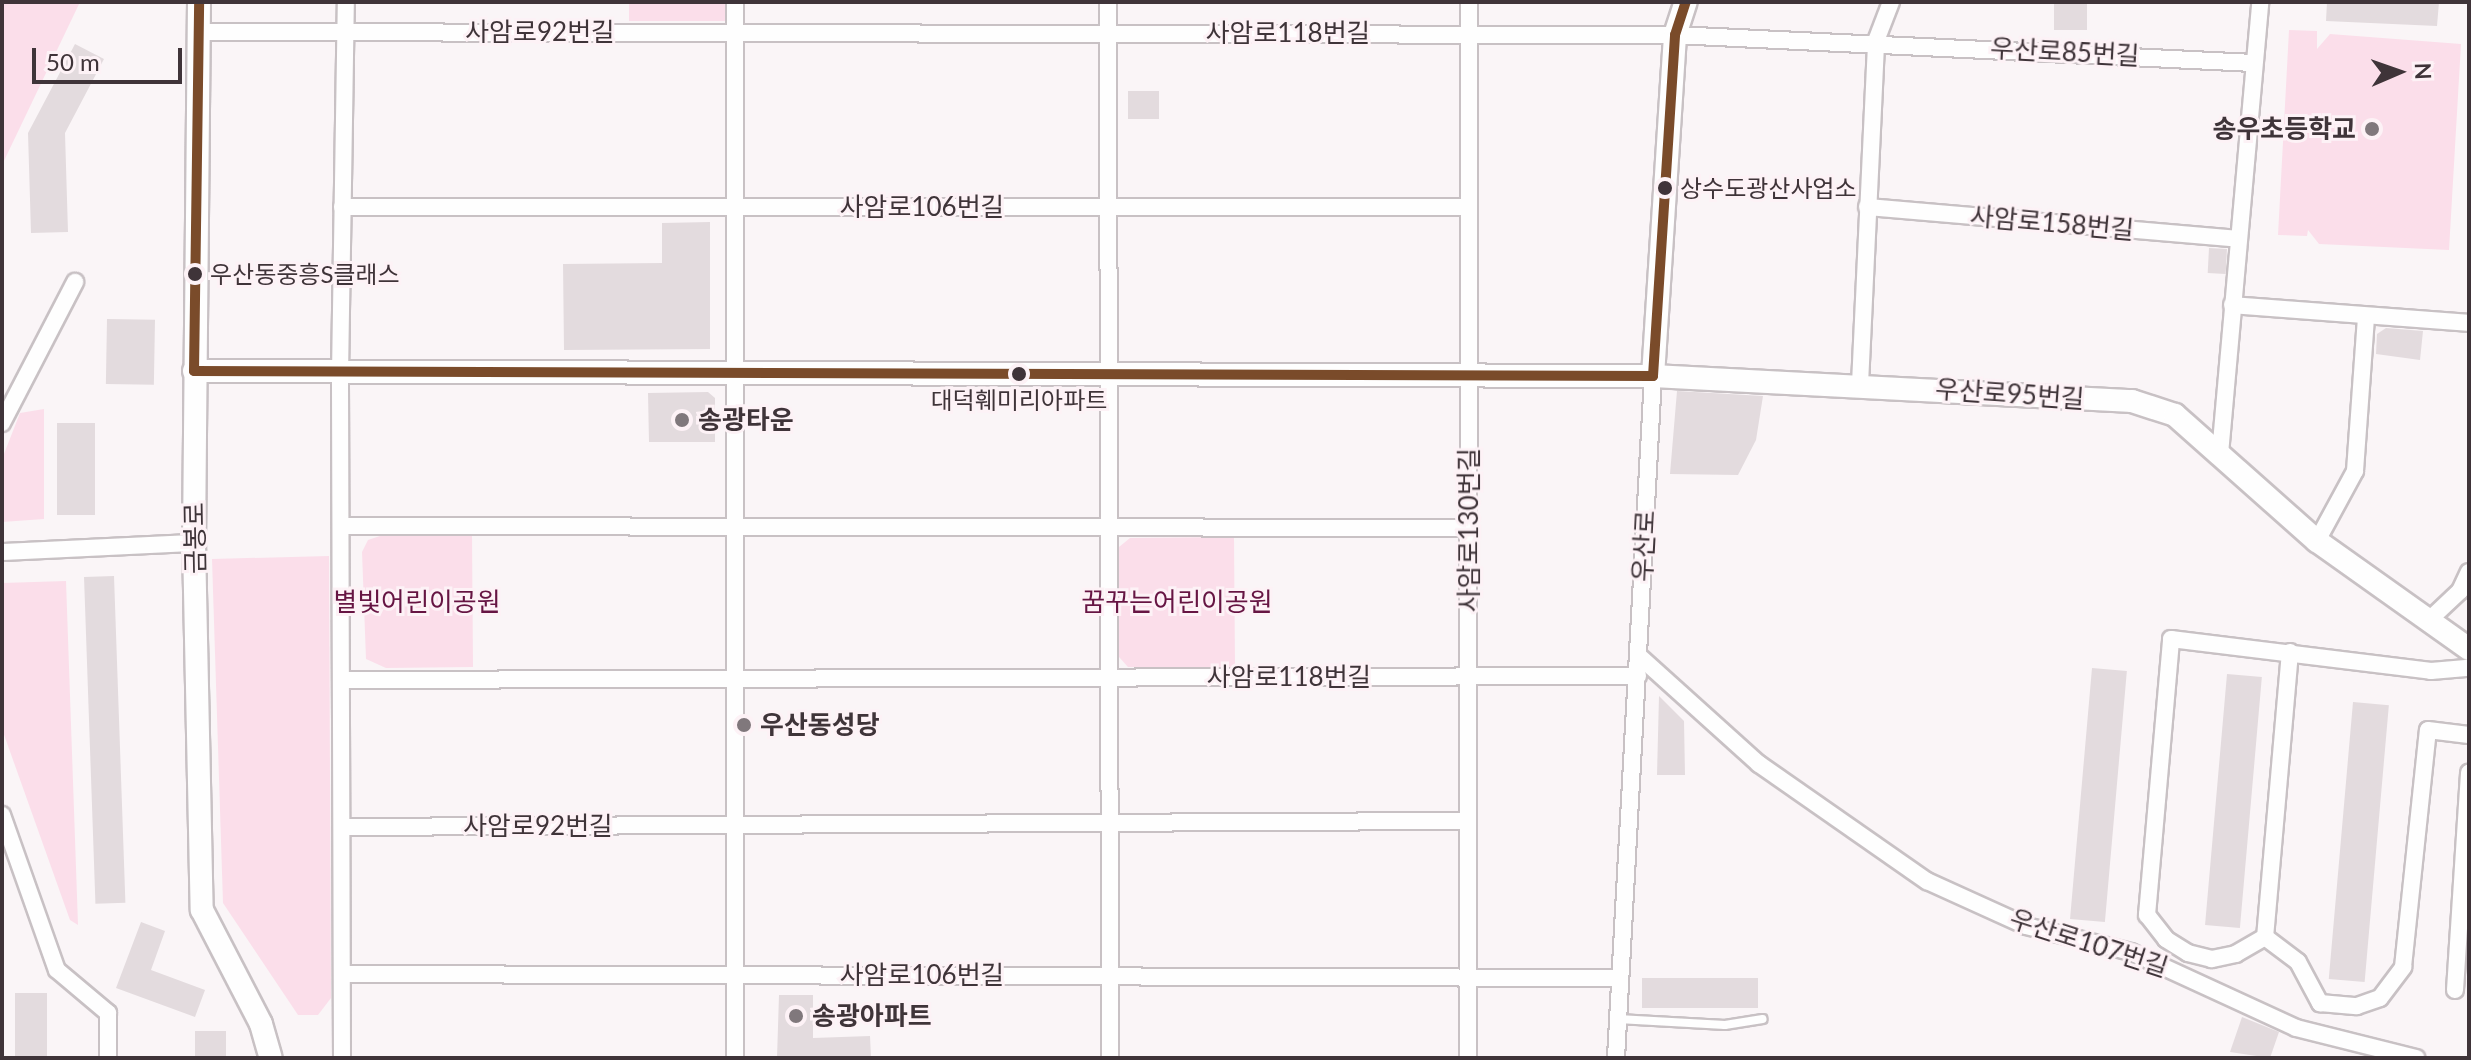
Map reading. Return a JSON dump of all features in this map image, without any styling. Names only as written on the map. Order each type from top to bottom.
[{"type":"street","name":"금봉로","points":[[199,2],[194,543],[202,910],[261,1024],[271,1058]]},
{"type":"street","points":[[342,1058],[340,374],[346,2]]},
{"type":"street","points":[[735,2],[735,1058]]},
{"type":"street","points":[[1108,2],[1110,1058]]},
{"type":"street","name":"사암로130번길","points":[[1468,1058],[1469,2]]},
{"type":"street","name":"우산로","points":[[1616,1058],[1675,35],[1686,2]]},
{"type":"street","points":[[1860,384],[1876,41],[1891,2]]},
{"type":"street","points":[[2220,454],[2260,2]]},
{"type":"street","name":"사암로92번길","points":[[199,32],[735,31]]},
{"type":"street","points":[[735,31],[1108,33]]},
{"type":"street","name":"사암로118번길","points":[[1108,33],[1469,34]]},
{"type":"street","points":[[1469,34],[1675,35]]},
{"type":"street","name":"우산로85번길","points":[[1675,35],[1876,41],[2254,63]]},
{"type":"street","points":[[342,207],[735,207]]},
{"type":"street","name":"사암로106번길","points":[[735,207],[1108,207]]},
{"type":"street","points":[[1108,207],[1469,207]]},
{"type":"street","name":"사암로158번길","points":[[1867,207],[2237,239]]},
{"type":"street","points":[[2,423],[75,282]]},
{"type":"street","points":[[2232,305],[2469,323]]},
{"type":"street","points":[[2317,541],[2355,471],[2366,316]]},
{"type":"street","name":"우산로95번길","points":[[194,371],[1109,378],[1653,376],[1860,384],[2155,405],[2220,454],[2317,541],[2469,649]]},
{"type":"street","points":[[342,526],[1469,528]]},
{"type":"street","points":[[2,552],[194,543]]},
{"type":"street","points":[[2427,622],[2460,591],[2469,572]]},
{"type":"street","points":[[2265,937],[2236,954],[2212,959],[2188,953],[2166,939],[2147,915],[2171,639],[2431,671],[2469,668]]},
{"type":"street","points":[[2265,937],[2290,652]]},
{"type":"street","name":"우산로107번길","points":[[1639,656],[1759,764],[1927,881],[2026,926],[2131,952],[2296,1028],[2416,1058]]},
{"type":"street","name":"사암로118번길","points":[[1109,678],[1638,676]]},
{"type":"street","points":[[343,680],[1109,678]]},
{"type":"street","points":[[2265,937],[2298,962],[2320,1003],[2357,1006],[2380,998],[2403,967],[2428,730],[2469,735]]},
{"type":"street","points":[[2455,990],[2469,772]]},
{"type":"street","points":[[2,815],[57,970],[108,1013],[108,1058]]},
{"type":"street","points":[[735,825],[1468,821]]},
{"type":"street","name":"사암로92번길","points":[[342,827],[735,825]]},
{"type":"street","points":[[343,974],[735,974]]},
{"type":"street","name":"사암로106번길","points":[[735,974],[1110,976]]},
{"type":"street","points":[[1110,976],[1619,978]]},
{"type":"lane","points":[[1618,1019],[1725,1025],[1763,1019]]},
{"type":"green space","points":[[2,2],[80,2],[2,165]]},
{"type":"green space","points":[[629,2],[727,2],[727,21],[629,21]]},
{"type":"green space","points":[[2289,30],[2317,31],[2317,49],[2330,34],[2461,44],[2449,250],[2319,244],[2308,230],[2307,236],[2278,235]]},
{"type":"green space","points":[[44,409],[44,519],[2,522],[2,459],[20,413]]},
{"type":"green space","name":"별빛어린이공원","points":[[472,534],[473,667],[386,668],[366,659],[362,552],[368,540],[383,535]]},
{"type":"green space","name":"꿈꾸는어린이공원","points":[[1234,537],[1235,667],[1128,667],[1119,657],[1119,547],[1130,538]]},
{"type":"green space","points":[[329,556],[331,998],[318,1015],[298,1015],[223,903],[212,559]]},
{"type":"green space","points":[[66,581],[78,925],[70,920],[2,729],[2,583]]},
{"type":"building","points":[[2054,2],[2087,2],[2087,30],[2054,30]]},
{"type":"building","points":[[2327,2],[2439,2],[2437,26],[2326,21]]},
{"type":"building","points":[[75,44],[104,59],[65,133],[68,232],[31,233],[28,133]]},
{"type":"building","points":[[1128,91],[1159,91],[1159,119],[1128,119]]},
{"type":"building","points":[[710,222],[710,349],[564,350],[563,264],[662,263],[662,223]]},
{"type":"building","points":[[2209,248],[2227,249],[2226,274],[2208,273]]},
{"type":"building","points":[[107,319],[155,320],[154,385],[106,384]]},
{"type":"building","points":[[2386,328],[2423,331],[2420,360],[2376,354],[2377,334]]},
{"type":"building","points":[[1677,391],[1763,396],[1756,440],[1738,475],[1670,474]]},
{"type":"building","name":"송광타운","points":[[708,392],[715,398],[715,442],[649,442],[648,393]]},
{"type":"building","points":[[57,423],[95,423],[95,515],[57,515]]},
{"type":"building","points":[[114,576],[125,903],[95,904],[84,577]]},
{"type":"building","points":[[2092,668],[2127,671],[2105,922],[2070,919]]},
{"type":"building","points":[[2227,674],[2262,677],[2240,928],[2205,925]]},
{"type":"building","points":[[1659,696],[1684,721],[1685,775],[1657,775]]},
{"type":"building","points":[[2353,702],[2389,705],[2365,982],[2329,979]]},
{"type":"building","points":[[141,922],[165,931],[151,970],[205,990],[195,1017],[116,988]]},
{"type":"building","points":[[1642,978],[1758,978],[1758,1008],[1642,1008]]},
{"type":"building","points":[[15,993],[47,993],[47,1058],[15,1058]]},
{"type":"building","name":"송광아파트","points":[[779,995],[813,995],[813,1038],[870,1036],[871,1058],[777,1058]]},
{"type":"building","points":[[2242,1017],[2279,1032],[2270,1058],[2230,1052]]},
{"type":"building","points":[[195,1031],[226,1031],[226,1058],[195,1058]]},
{"type":"transit line","points":[[194,371],[199,2]]},
{"type":"transit line","points":[[1653,376],[1675,35],[1686,2]]},
{"type":"transit line","points":[[194,371],[1653,376]]},
{"type":"place","name":"송우초등학교","points":[[2372,129]]},
{"type":"place","name":"상수도광산사업소","points":[[1665,188]]},
{"type":"place","name":"우산동중흥S클래스","points":[[195,274]]},
{"type":"place","name":"대덕훼미리아파트","points":[[1019,374]]},
{"type":"place","name":"송광타운","points":[[682,420]]},
{"type":"place","name":"우산동성당","points":[[744,725]]},
{"type":"place","name":"송광아파트","points":[[796,1016]]}]
